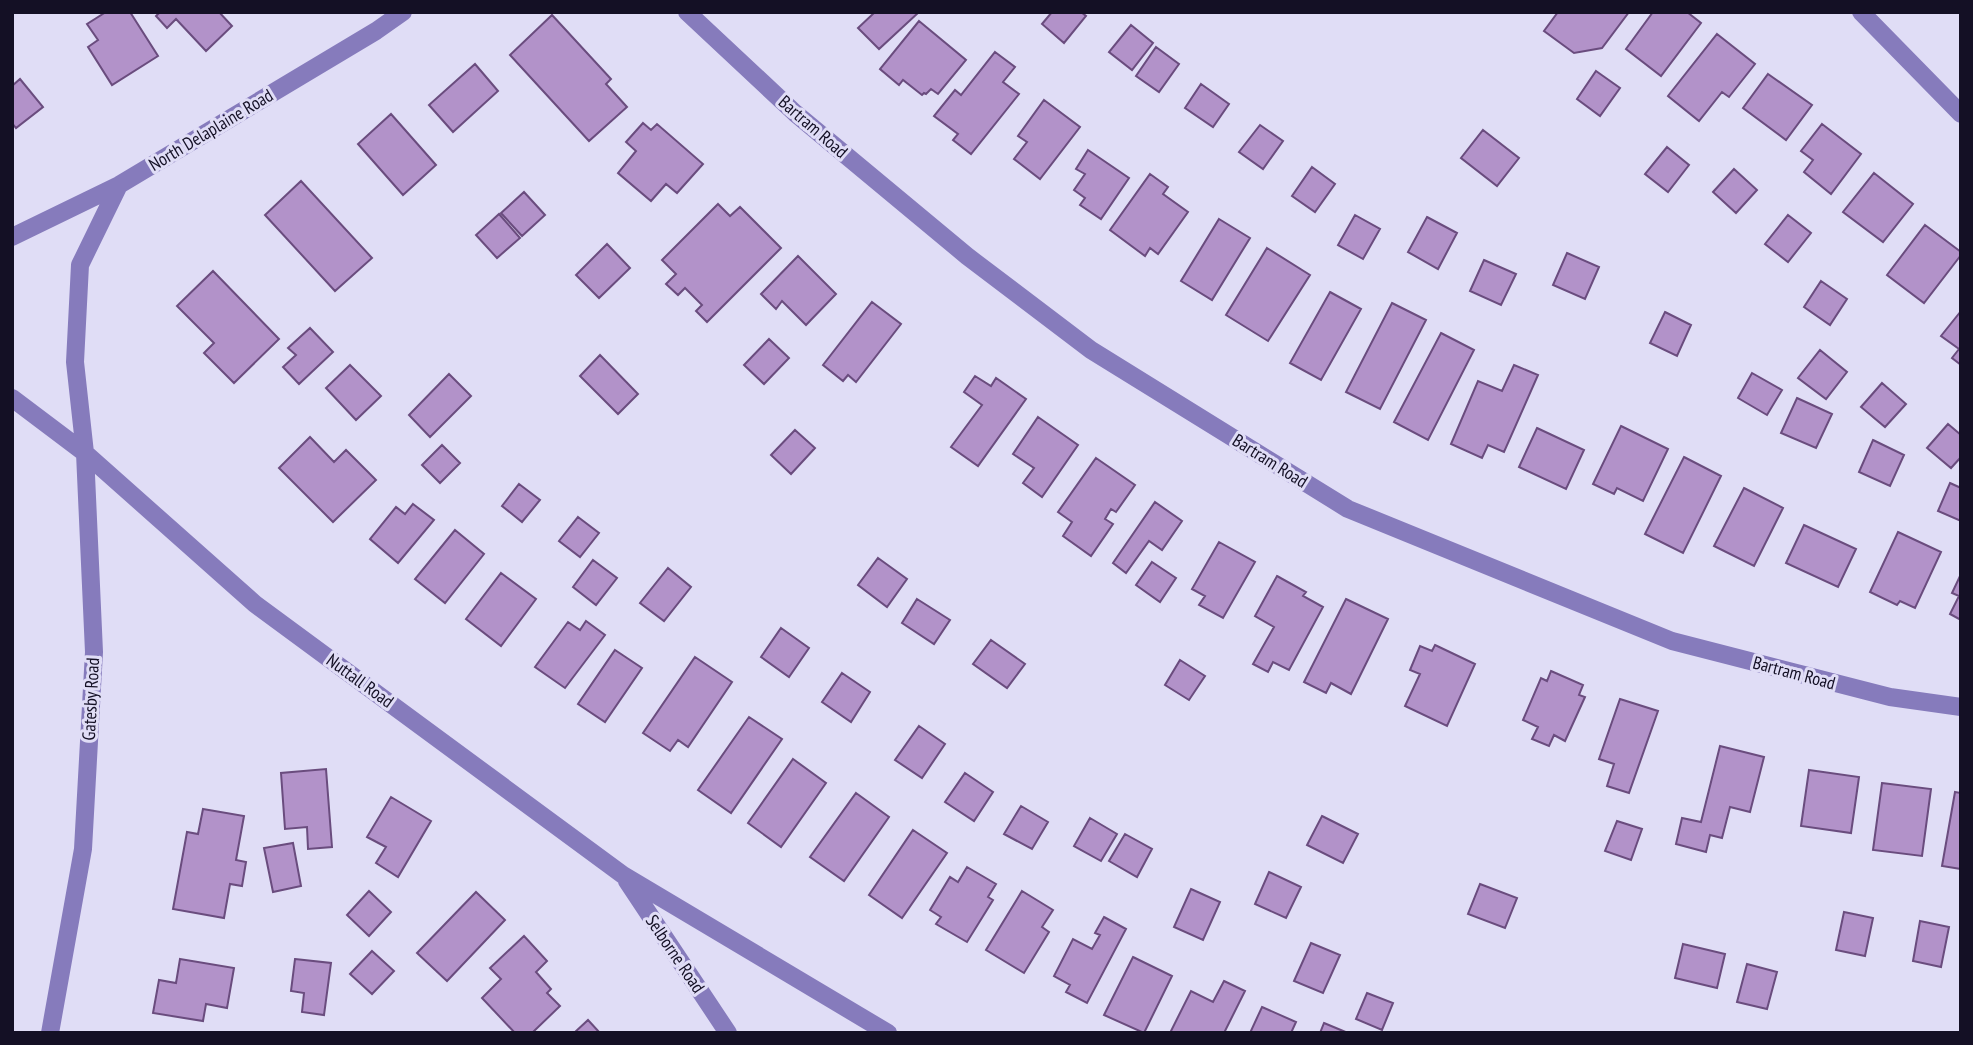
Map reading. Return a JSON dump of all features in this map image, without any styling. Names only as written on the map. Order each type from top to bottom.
[{"type":"street","name":"North Delaplaine Road","points":[[12,237],[119,186],[403,12]]},
{"type":"street","name":"Bartram Road","points":[[687,12],[795,113],[967,256],[1081,342],[1348,509],[1672,641],[1889,697],[1961,707]]},
{"type":"street","points":[[1861,12],[1961,114]]},
{"type":"street","points":[[85,453],[75,362],[80,265],[119,186]]},
{"type":"street","points":[[12,398],[85,453]]},
{"type":"street","name":"Nuttall Road","points":[[85,453],[255,604],[623,875],[888,1033]]},
{"type":"street","name":"Gatesby Road","points":[[50,1033],[83,849],[94,652],[85,453]]},
{"type":"street","name":"Selborne Road","points":[[623,875],[728,1033]]},
{"type":"building","points":[[106,12],[130,12],[158,56],[112,85],[88,47],[98,40],[87,24]]},
{"type":"building","points":[[160,12],[219,12],[232,26],[206,51],[176,19],[167,28],[156,16]]},
{"type":"building","points":[[875,12],[919,12],[879,49],[858,28]]},
{"type":"building","points":[[1052,12],[1081,12],[1086,16],[1064,43],[1042,24]]},
{"type":"building","points":[[1558,12],[1629,12],[1602,48],[1574,53],[1544,31]]},
{"type":"building","points":[[1653,12],[1687,12],[1701,23],[1661,76],[1626,49]]},
{"type":"building","points":[[552,15],[611,79],[606,84],[627,107],[589,141],[510,55]]},
{"type":"building","points":[[919,21],[966,60],[938,94],[931,89],[922,95],[903,80],[899,85],[880,69]]},
{"type":"building","points":[[1131,25],[1153,43],[1132,70],[1109,52]]},
{"type":"building","points":[[1717,34],[1755,64],[1729,97],[1722,92],[1699,121],[1668,96]]},
{"type":"building","points":[[1156,47],[1179,64],[1159,92],[1136,76]]},
{"type":"building","points":[[995,52],[1015,67],[1003,82],[1019,94],[971,154],[953,140],[958,134],[934,116],[955,90],[961,95]]},
{"type":"building","points":[[475,64],[498,91],[453,132],[429,105]]},
{"type":"building","points":[[1596,71],[1620,88],[1600,116],[1577,99]]},
{"type":"building","points":[[1768,74],[1812,105],[1786,140],[1743,108]]},
{"type":"building","points":[[20,79],[43,107],[16,128],[12,123],[12,86]]},
{"type":"building","points":[[1201,84],[1229,104],[1213,127],[1185,108]]},
{"type":"building","points":[[1044,100],[1080,127],[1040,179],[1014,159],[1027,142],[1018,136]]},
{"type":"building","points":[[391,114],[436,165],[403,195],[358,144]]},
{"type":"building","points":[[643,123],[651,130],[657,124],[703,164],[677,193],[666,184],[651,201],[618,173],[636,151],[626,142]]},
{"type":"building","points":[[1822,124],[1861,154],[1831,194],[1804,172],[1813,160],[1801,151]]},
{"type":"building","points":[[1260,125],[1283,141],[1263,169],[1239,152]]},
{"type":"building","points":[[1483,130],[1519,158],[1497,186],[1461,158]]},
{"type":"building","points":[[1667,147],[1689,165],[1668,192],[1645,174]]},
{"type":"building","points":[[1088,150],[1129,178],[1101,219],[1080,205],[1085,198],[1074,190],[1085,174],[1076,169]]},
{"type":"building","points":[[1312,167],[1335,184],[1315,212],[1292,196]]},
{"type":"building","points":[[1734,169],[1757,190],[1736,213],[1713,192]]},
{"type":"building","points":[[1874,173],[1913,204],[1883,242],[1843,212]]},
{"type":"building","points":[[1150,174],[1168,187],[1163,194],[1188,212],[1158,254],[1150,248],[1145,256],[1110,230]]},
{"type":"building","points":[[301,181],[372,258],[335,291],[265,215]]},
{"type":"building","points":[[524,192],[545,215],[522,236],[501,213]]},
{"type":"building","points":[[718,204],[730,216],[740,207],[781,248],[707,322],[696,311],[702,305],[685,288],[678,295],[666,284],[676,274],[662,260]]},
{"type":"building","points":[[499,214],[520,238],[497,258],[476,235]]},
{"type":"building","points":[[1355,215],[1380,229],[1363,259],[1338,245]]},
{"type":"building","points":[[1788,215],[1811,233],[1788,262],[1765,244]]},
{"type":"building","points":[[1427,217],[1457,233],[1438,269],[1408,252]]},
{"type":"building","points":[[1219,219],[1250,238],[1212,300],[1181,281]]},
{"type":"building","points":[[1925,225],[1961,252],[1961,255],[1924,303],[1887,275]]},
{"type":"building","points":[[607,244],[630,268],[599,298],[576,275]]},
{"type":"building","points":[[1267,248],[1310,275],[1268,341],[1226,315]]},
{"type":"building","points":[[1567,253],[1599,267],[1585,299],[1553,285]]},
{"type":"building","points":[[798,256],[836,294],[806,325],[782,301],[776,309],[761,294]]},
{"type":"building","points":[[1484,260],[1516,274],[1501,305],[1470,291]]},
{"type":"building","points":[[213,271],[279,339],[234,383],[204,353],[214,343],[177,306]]},
{"type":"building","points":[[1821,281],[1847,299],[1830,325],[1804,307]]},
{"type":"building","points":[[1330,292],[1361,309],[1321,380],[1290,363]]},
{"type":"building","points":[[872,302],[901,324],[856,382],[848,375],[843,381],[823,365]]},
{"type":"building","points":[[1392,303],[1426,320],[1380,409],[1346,392]]},
{"type":"building","points":[[1961,311],[1961,365],[1952,358],[1959,349],[1941,336]]},
{"type":"building","points":[[1665,312],[1691,325],[1677,356],[1650,343]]},
{"type":"building","points":[[310,328],[333,352],[299,384],[283,367],[296,355],[288,348]]},
{"type":"building","points":[[1441,333],[1474,350],[1428,440],[1394,422]]},
{"type":"building","points":[[769,339],[789,358],[764,384],[744,365]]},
{"type":"building","points":[[1820,350],[1847,372],[1826,399],[1798,378]]},
{"type":"building","points":[[600,355],[638,394],[618,414],[580,376]]},
{"type":"building","points":[[350,365],[381,396],[356,420],[326,388]]},
{"type":"building","points":[[1514,365],[1538,375],[1504,452],[1488,445],[1482,458],[1451,444],[1478,381],[1502,391]]},
{"type":"building","points":[[1752,373],[1782,390],[1767,415],[1738,398]]},
{"type":"building","points":[[449,374],[471,396],[430,437],[409,415]]},
{"type":"building","points":[[975,376],[991,386],[996,378],[1026,399],[978,466],[951,447],[982,405],[964,392]]},
{"type":"building","points":[[1882,383],[1906,404],[1885,427],[1861,407]]},
{"type":"building","points":[[1797,398],[1832,414],[1816,448],[1781,433]]},
{"type":"building","points":[[1038,417],[1078,445],[1042,497],[1023,483],[1034,468],[1013,454]]},
{"type":"building","points":[[1948,424],[1961,435],[1961,457],[1951,468],[1927,448]]},
{"type":"building","points":[[1621,426],[1668,449],[1643,501],[1617,488],[1614,494],[1593,484]]},
{"type":"building","points":[[1537,428],[1584,450],[1566,489],[1519,467]]},
{"type":"building","points":[[795,430],[815,448],[791,474],[771,455]]},
{"type":"building","points":[[310,437],[334,462],[346,450],[376,480],[333,522],[279,468]]},
{"type":"building","points":[[1873,440],[1904,455],[1890,486],[1859,472]]},
{"type":"building","points":[[442,445],[460,463],[440,483],[422,465]]},
{"type":"building","points":[[1684,457],[1721,476],[1683,553],[1645,534]]},
{"type":"building","points":[[1096,458],[1135,485],[1116,512],[1111,509],[1105,519],[1113,524],[1091,556],[1063,536],[1072,522],[1058,512]]},
{"type":"building","points":[[1950,483],[1961,488],[1961,521],[1938,511]]},
{"type":"building","points":[[519,484],[540,500],[522,522],[502,506]]},
{"type":"building","points":[[1744,488],[1783,508],[1754,566],[1714,546]]},
{"type":"building","points":[[1155,502],[1182,521],[1162,550],[1149,541],[1126,573],[1113,563]]},
{"type":"building","points":[[413,504],[434,520],[398,563],[370,539],[396,507],[405,514]]},
{"type":"building","points":[[578,517],[599,533],[580,557],[559,541]]},
{"type":"building","points":[[1804,525],[1856,549],[1838,587],[1786,563]]},
{"type":"building","points":[[455,530],[484,554],[445,603],[415,579]]},
{"type":"building","points":[[1898,532],[1941,552],[1915,608],[1900,601],[1897,605],[1870,592]]},
{"type":"building","points":[[1219,542],[1255,562],[1223,618],[1199,605],[1205,596],[1192,589]]},
{"type":"building","points":[[878,558],[907,579],[887,607],[858,585]]},
{"type":"building","points":[[593,560],[617,578],[596,605],[573,587]]},
{"type":"building","points":[[1152,562],[1176,578],[1160,602],[1136,585]]},
{"type":"building","points":[[668,568],[691,587],[664,621],[640,603]]},
{"type":"building","points":[[501,573],[536,599],[501,646],[466,619]]},
{"type":"building","points":[[1961,574],[1961,620],[1950,614],[1959,596],[1952,593]]},
{"type":"building","points":[[1277,576],[1306,592],[1303,596],[1323,607],[1289,670],[1273,662],[1268,672],[1253,664],[1274,627],[1255,616]]},
{"type":"building","points":[[917,599],[950,620],[934,644],[902,623]]},
{"type":"building","points":[[1346,599],[1388,619],[1351,694],[1331,683],[1326,693],[1304,682]]},
{"type":"building","points":[[586,621],[605,635],[565,688],[535,667],[568,622],[580,630]]},
{"type":"building","points":[[781,628],[809,648],[789,677],[761,657]]},
{"type":"building","points":[[991,640],[1025,664],[1007,688],[973,664]]},
{"type":"building","points":[[1435,645],[1475,664],[1447,726],[1405,706],[1420,674],[1410,670],[1420,646],[1432,651]]},
{"type":"building","points":[[615,650],[642,668],[605,722],[578,704]]},
{"type":"building","points":[[695,657],[732,682],[688,747],[678,740],[670,751],[643,733]]},
{"type":"building","points":[[1180,660],[1205,676],[1189,700],[1165,685]]},
{"type":"building","points":[[1551,671],[1583,685],[1579,695],[1585,697],[1565,741],[1554,735],[1549,746],[1532,739],[1538,727],[1523,720],[1541,678],[1547,681]]},
{"type":"building","points":[[842,673],[870,692],[851,722],[822,702]]},
{"type":"building","points":[[1620,699],[1658,711],[1629,793],[1607,786],[1614,764],[1599,759]]},
{"type":"building","points":[[749,717],[782,739],[731,813],[698,790]]},
{"type":"building","points":[[919,726],[945,744],[922,778],[895,760]]},
{"type":"building","points":[[1720,746],[1764,757],[1750,812],[1730,807],[1722,838],[1710,835],[1706,852],[1676,844],[1682,818],[1701,822]]},
{"type":"building","points":[[793,759],[826,783],[781,847],[748,823]]},
{"type":"building","points":[[326,769],[332,847],[308,849],[307,827],[285,829],[281,773]]},
{"type":"building","points":[[1809,770],[1859,777],[1851,833],[1801,826]]},
{"type":"building","points":[[965,773],[993,792],[974,821],[945,802]]},
{"type":"building","points":[[1882,783],[1931,789],[1922,856],[1873,850]]},
{"type":"building","points":[[1955,792],[1961,793],[1961,869],[1942,866]]},
{"type":"building","points":[[856,793],[889,817],[844,881],[810,857]]},
{"type":"building","points":[[391,797],[431,821],[398,877],[376,863],[386,847],[367,837]]},
{"type":"building","points":[[1021,806],[1048,822],[1032,849],[1004,834]]},
{"type":"building","points":[[203,809],[244,816],[236,860],[246,862],[242,886],[230,884],[224,918],[173,909],[187,832],[198,834]]},
{"type":"building","points":[[1322,816],[1358,834],[1343,863],[1307,845]]},
{"type":"building","points":[[1090,818],[1117,834],[1101,861],[1074,846]]},
{"type":"building","points":[[1617,821],[1642,829],[1631,860],[1605,851]]},
{"type":"building","points":[[913,830],[947,853],[902,918],[869,895]]},
{"type":"building","points":[[1125,834],[1152,849],[1137,877],[1109,861]]},
{"type":"building","points":[[293,843],[301,886],[273,892],[264,848]]},
{"type":"building","points":[[967,867],[996,884],[988,897],[993,900],[967,942],[936,924],[941,917],[930,910],[950,877],[958,882]]},
{"type":"building","points":[[1269,872],[1301,887],[1286,918],[1255,904]]},
{"type":"building","points":[[1480,884],[1517,898],[1505,928],[1468,914]]},
{"type":"building","points":[[1191,889],[1220,902],[1203,940],[1174,927]]},
{"type":"building","points":[[369,891],[391,912],[369,936],[347,915]]},
{"type":"building","points":[[1022,891],[1053,910],[1042,927],[1049,932],[1024,973],[986,950]]},
{"type":"building","points":[[476,892],[505,920],[447,981],[417,953]]},
{"type":"building","points":[[1844,912],[1873,918],[1865,956],[1836,950]]},
{"type":"building","points":[[1104,917],[1126,929],[1087,1003],[1066,992],[1070,985],[1054,976],[1073,939],[1092,949],[1100,935],[1095,933]]},
{"type":"building","points":[[1920,921],[1949,927],[1941,967],[1913,961]]},
{"type":"building","points":[[524,936],[547,961],[536,972],[551,989],[547,993],[560,1006],[532,1033],[515,1033],[482,998],[501,979],[490,968]]},
{"type":"building","points":[[1311,943],[1340,955],[1323,993],[1294,981]]},
{"type":"building","points":[[1683,944],[1725,954],[1717,988],[1675,978]]},
{"type":"building","points":[[372,951],[394,971],[372,994],[350,974]]},
{"type":"building","points":[[1133,957],[1172,976],[1144,1033],[1104,1015]]},
{"type":"building","points":[[180,959],[234,968],[227,1008],[206,1004],[203,1021],[153,1013],[159,980],[176,983]]},
{"type":"building","points":[[295,959],[331,963],[324,1015],[302,1012],[304,993],[291,991]]},
{"type":"building","points":[[1747,964],[1777,972],[1767,1009],[1737,1002]]},
{"type":"building","points":[[1224,981],[1245,991],[1224,1033],[1170,1033],[1191,991],[1213,1002]]},
{"type":"building","points":[[1367,993],[1393,1003],[1382,1030],[1356,1019]]},
{"type":"building","points":[[1262,1007],[1296,1022],[1291,1033],[1250,1033]]},
{"type":"building","points":[[588,1020],[600,1033],[574,1033]]},
{"type":"building","points":[[1324,1023],[1348,1033],[1320,1033]]}]
